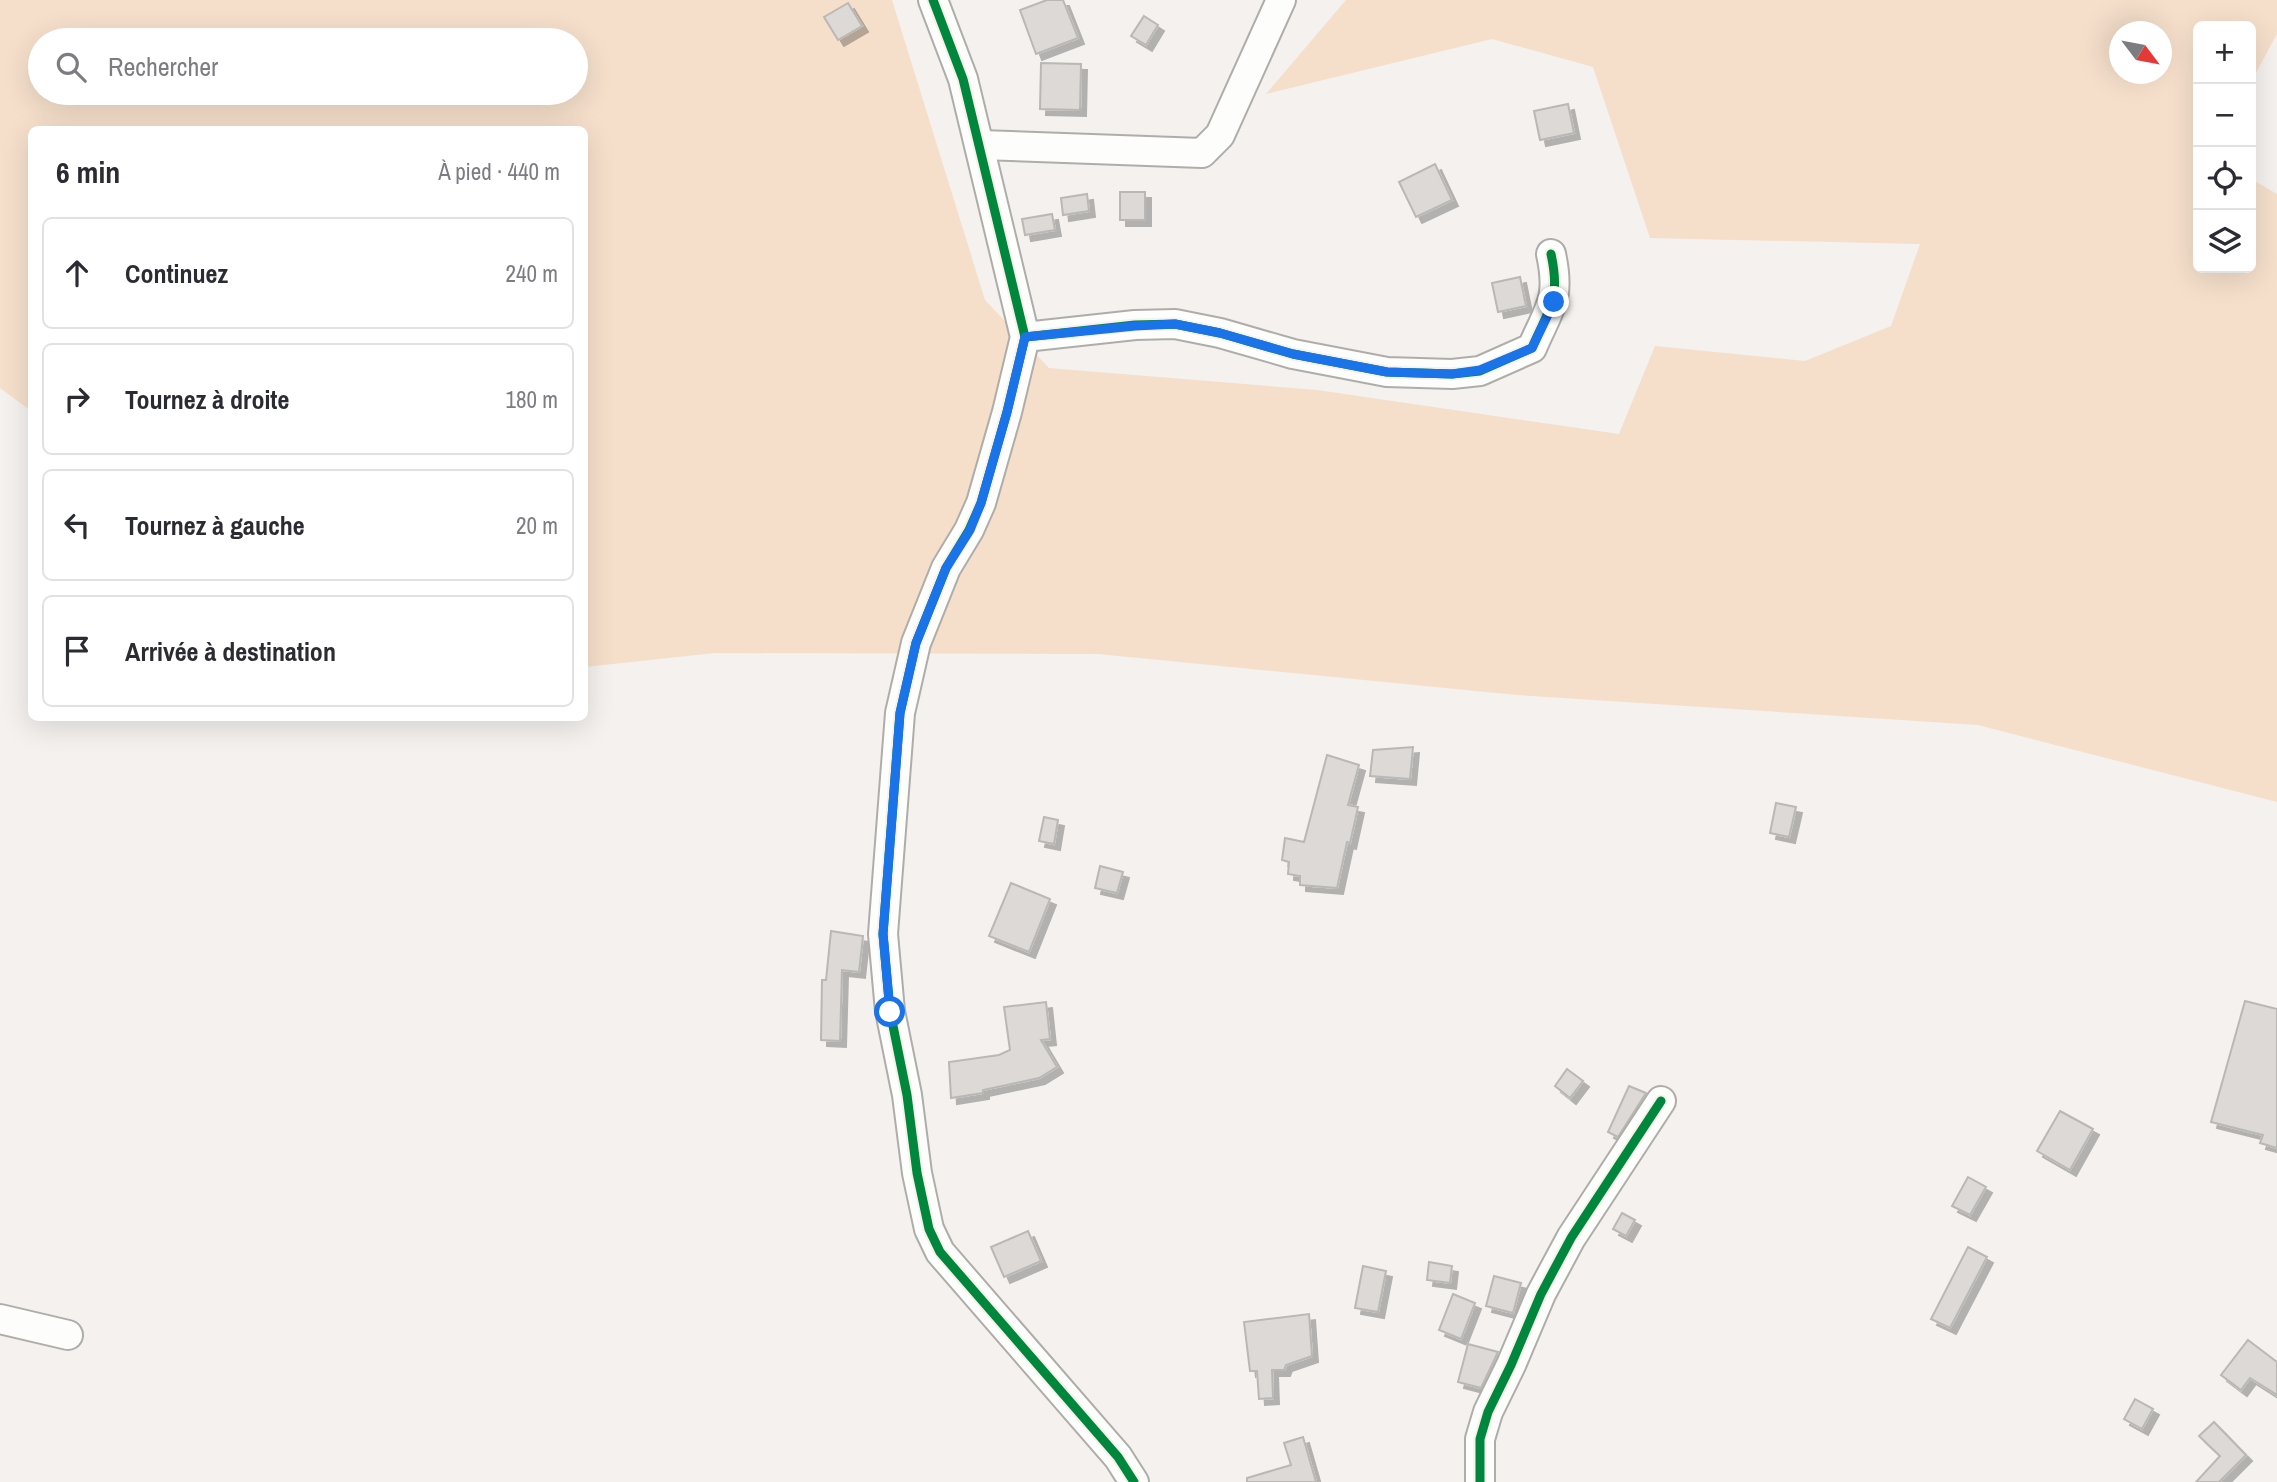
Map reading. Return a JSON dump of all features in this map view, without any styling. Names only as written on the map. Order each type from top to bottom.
[{"type":"street","points":[[933,0],[963,79],[1025,337],[981,503],[970,530],[946,568],[916,643],[900,713],[883,934],[890,1012],[907,1095],[917,1173],[929,1229],[940,1252],[1118,1457],[1134,1482]]},
{"type":"street","points":[[981,145],[1202,153],[1220,135],[1281,0]]},
{"type":"street","points":[[1025,337],[1175,324],[1220,333],[1293,354],[1387,372],[1452,374],[1480,370],[1532,348],[1554,302],[1556,277],[1551,254]]},
{"type":"street","points":[[1480,1482],[1480,1439],[1488,1412],[1541,1294],[1571,1238],[1661,1101]]},
{"type":"street","points":[[0,1319],[68,1335]]},
{"type":"shaded area","points":[[0,0],[892,0],[985,300],[1049,368],[1317,390],[1619,434],[1655,346],[1805,361],[1891,326],[1920,244],[1650,238],[1593,67],[1492,39],[1266,94],[1346,0],[2277,0],[2277,34],[2256,73],[2256,21],[2193,21],[2193,273],[2256,273],[2256,182],[2277,194],[2277,802],[1978,725],[1517,695],[1098,654],[715,653],[588,667],[588,126],[28,126],[28,409],[0,388]]},
{"type":"building","points":[[1047,0],[1063,0],[1078,38],[1036,54],[1020,10]]},
{"type":"building","points":[[848,3],[862,26],[838,40],[824,17]]},
{"type":"building","points":[[1144,16],[1158,25],[1146,45],[1131,36]]},
{"type":"building","points":[[1041,63],[1081,64],[1080,110],[1040,109]]},
{"type":"building","points":[[1568,104],[1574,133],[1540,140],[1534,111]]},
{"type":"building","points":[[1435,164],[1452,200],[1416,217],[1399,182]]},
{"type":"building","points":[[1120,192],[1145,192],[1145,220],[1120,220]]},
{"type":"building","points":[[1087,194],[1089,211],[1063,215],[1061,198]]},
{"type":"building","points":[[1052,214],[1055,230],[1025,235],[1022,219]]},
{"type":"building","points":[[1520,277],[1526,306],[1498,312],[1492,283]]},
{"type":"building","points":[[1413,747],[1410,779],[1370,776],[1373,750]]},
{"type":"building","points":[[1327,755],[1359,765],[1348,805],[1358,807],[1337,888],[1300,885],[1300,876],[1288,874],[1289,862],[1282,860],[1285,838],[1304,842]]},
{"type":"building","points":[[1776,803],[1796,807],[1789,837],[1770,833]]},
{"type":"building","points":[[1044,817],[1058,820],[1054,844],[1039,841]]},
{"type":"building","points":[[1100,866],[1123,872],[1117,893],[1095,888]]},
{"type":"building","points":[[1011,883],[1050,899],[1029,952],[989,936]]},
{"type":"building","points":[[831,931],[863,936],[859,972],[842,970],[840,1041],[821,1040],[822,980],[826,980]]},
{"type":"building","points":[[2245,1001],[2277,1009],[2277,1148],[2260,1143],[2263,1135],[2211,1122]]},
{"type":"building","points":[[1046,1002],[1050,1039],[1041,1040],[1057,1067],[1039,1078],[983,1090],[983,1093],[951,1098],[949,1062],[999,1055],[1010,1050],[1004,1007]]},
{"type":"building","points":[[1567,1069],[1583,1081],[1570,1098],[1555,1086]]},
{"type":"building","points":[[1629,1086],[1646,1093],[1618,1137],[1608,1132]]},
{"type":"building","points":[[2060,1111],[2093,1129],[2070,1170],[2037,1151]]},
{"type":"building","points":[[1968,1177],[1986,1187],[1970,1215],[1952,1206]]},
{"type":"building","points":[[1622,1213],[1635,1220],[1626,1236],[1613,1229]]},
{"type":"building","points":[[1028,1231],[1041,1261],[1004,1277],[991,1247]]},
{"type":"building","points":[[1968,1247],[1987,1257],[1950,1328],[1931,1319]]},
{"type":"building","points":[[1429,1262],[1452,1266],[1450,1283],[1427,1280]]},
{"type":"building","points":[[1363,1266],[1386,1271],[1378,1312],[1355,1308]]},
{"type":"building","points":[[1494,1276],[1521,1283],[1513,1313],[1486,1306]]},
{"type":"building","points":[[1453,1294],[1475,1303],[1461,1339],[1439,1330]]},
{"type":"building","points":[[1309,1314],[1312,1356],[1286,1365],[1284,1370],[1272,1370],[1273,1398],[1259,1399],[1257,1371],[1250,1371],[1244,1322]]},
{"type":"building","points":[[2248,1340],[2277,1362],[2277,1395],[2250,1378],[2241,1390],[2221,1375]]},
{"type":"building","points":[[1468,1344],[1498,1352],[1481,1388],[1458,1382]]},
{"type":"building","points":[[2135,1399],[2153,1409],[2142,1429],[2124,1419]]},
{"type":"building","points":[[2214,1422],[2246,1455],[2219,1482],[2196,1482],[2220,1456],[2199,1436]]},
{"type":"building","points":[[1303,1437],[1316,1482],[1247,1482],[1247,1478],[1291,1465],[1284,1443]]},
{"type":"cycle path","points":[[933,0],[963,79],[1025,337],[981,503],[969,530],[946,568],[916,643],[900,713],[883,934],[890,1011],[907,1095],[917,1173],[929,1229],[940,1252],[1118,1457],[1134,1482]]},
{"type":"cycle path","points":[[1025,337],[1135,325],[1175,324],[1220,333],[1293,354],[1387,372],[1452,374],[1480,371],[1532,348],[1552,303],[1555,282],[1551,254]]},
{"type":"cycle path","points":[[1480,1482],[1480,1439],[1488,1412],[1541,1294],[1571,1238],[1661,1101]]},
{"type":"route","points":[[890,1012],[883,934],[900,713],[916,643],[946,568],[970,530],[981,503],[1025,337],[1175,324],[1220,333],[1293,354],[1387,372],[1452,374],[1480,370],[1532,348],[1554,302]]}]
